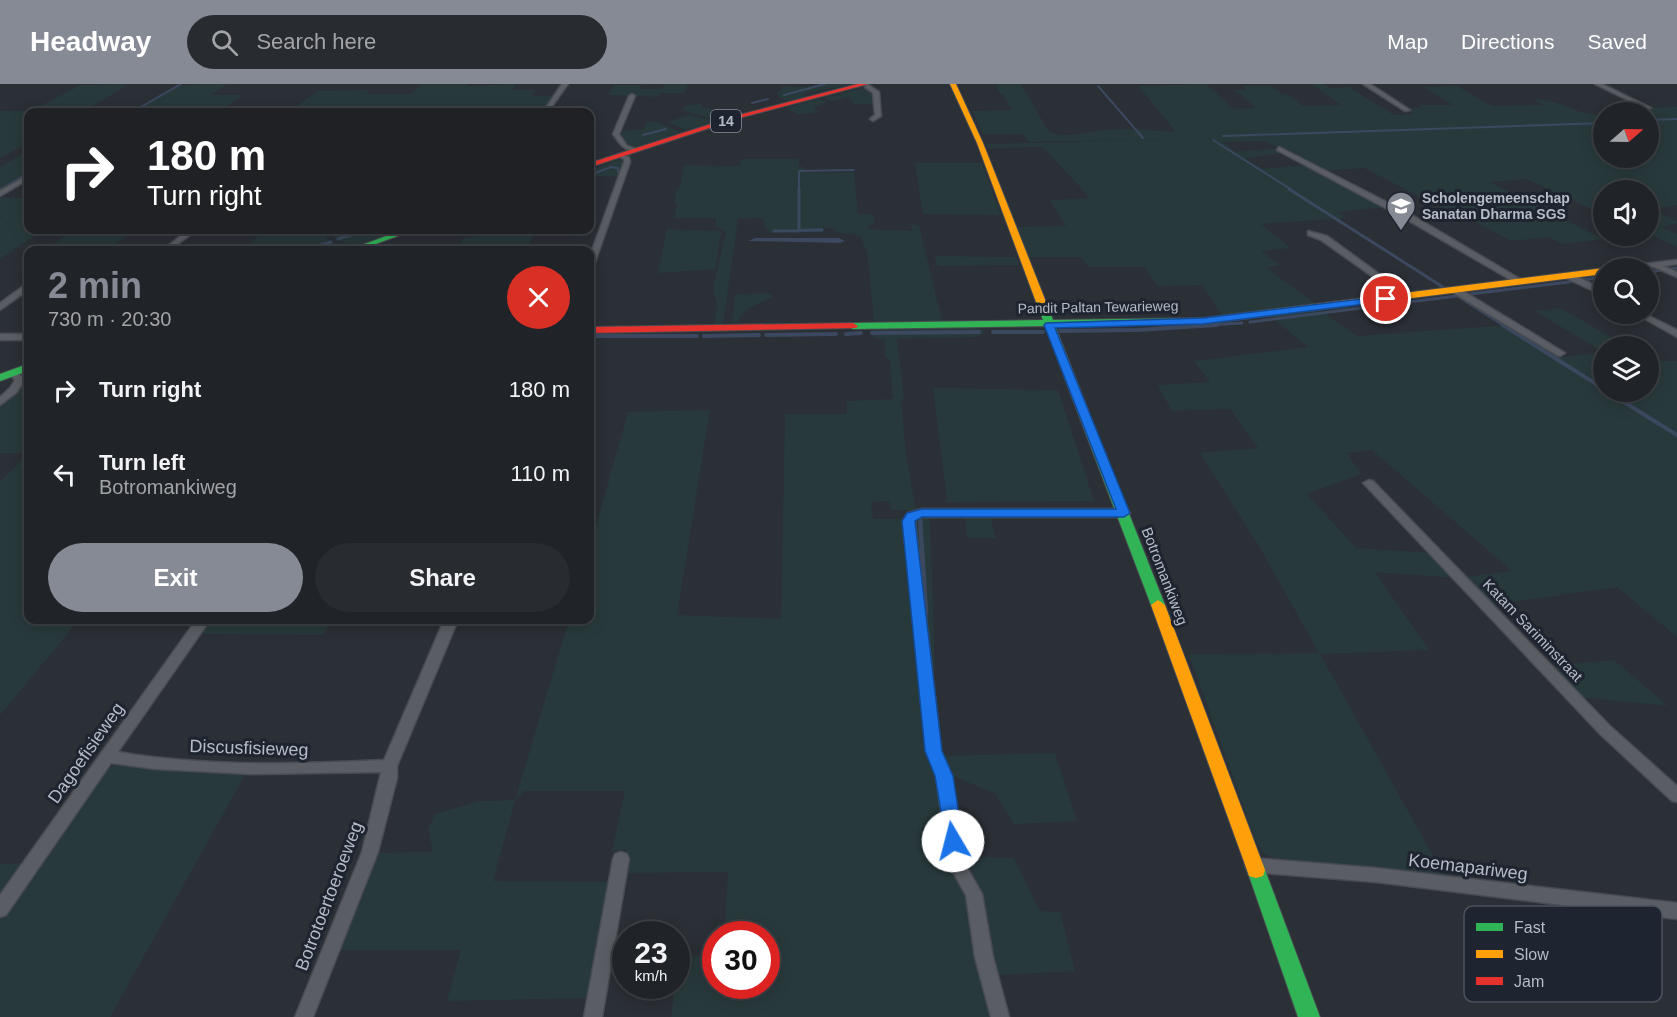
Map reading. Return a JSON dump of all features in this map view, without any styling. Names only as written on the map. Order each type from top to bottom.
[{"type":"street","points":[[549,108],[565,84]]},
{"type":"street","name":"Botromankiweg","points":[[953,84],[980,143],[1124,513],[1309,1017]]},
{"type":"street","points":[[1366,84],[1407,110]]},
{"type":"street","points":[[1598,84],[1636,102]]},
{"type":"street","points":[[866,85],[876,92],[878,116],[873,119]]},
{"type":"street","name":"14","points":[[594,164],[741,116],[866,85]]},
{"type":"street","points":[[632,96],[616,134],[625,147],[635,150]]},
{"type":"street","points":[[1279,149],[1407,216],[1521,282]]},
{"type":"street","points":[[594,254],[627,162],[627,158],[620,155]]},
{"type":"street","points":[[0,194],[24,180]]},
{"type":"street","points":[[1311,233],[1324,238],[1407,297]]},
{"type":"street","points":[[171,246],[187,234]]},
{"type":"street","points":[[364,246],[398,234]]},
{"type":"street","points":[[1659,264],[1677,262]]},
{"type":"street","points":[[1659,267],[1677,275]]},
{"type":"street","name":"Pandit Paltan Tewarieweg","points":[[594,330],[1203,321],[1593,273]]},
{"type":"street","points":[[1569,276],[1593,288]]},
{"type":"street","points":[[0,307],[24,290]]},
{"type":"street","points":[[1455,291],[1560,353]]},
{"type":"street","points":[[1658,324],[1677,334]]},
{"type":"street","points":[[0,337],[24,337]]},
{"type":"street","points":[[7,375],[24,369]]},
{"type":"street","points":[[0,402],[14,390],[20,379],[7,375]]},
{"type":"street","name":"Katam Sariminstraat","points":[[1369,483],[1605,730],[1677,796]]},
{"type":"street","points":[[1000,1017],[984,957],[974,894],[956,863],[944,776],[934,751],[909,521],[912,515],[922,513],[1124,513]]},
{"type":"street","name":"Dagoefisieweg","points":[[0,909],[201,624]]},
{"type":"street","name":"Botrotoertoeroeweg","points":[[304,1017],[370,852],[389,778],[389,766],[449,624]]},
{"type":"street","name":"Discusfisieweg","points":[[108,756],[138,763],[244,768],[313,769],[389,766]]},
{"type":"street","points":[[593,1017],[621,859]]},
{"type":"street","name":"Koemapariweg","points":[[1253,865],[1376,875],[1635,906]]},
{"type":"street","name":"Koemapariweg","points":[[1662,909],[1677,911]]},
{"type":"shaded area","points":[[129,84],[90,108],[36,108],[81,85]]},
{"type":"shaded area","points":[[227,84],[211,95],[244,95],[224,108],[140,108],[177,86]]},
{"type":"shaded area","points":[[422,84],[467,84],[467,86],[516,84],[512,90],[535,90],[532,96],[556,96],[547,108],[294,108],[318,91],[370,90],[366,94],[411,94]]},
{"type":"shaded area","points":[[664,84],[688,84],[684,93],[660,93],[659,97],[609,95],[614,85],[641,85],[640,89],[662,89]]},
{"type":"shaded area","points":[[818,84],[856,84],[804,93],[804,97],[792,100],[782,99],[776,93],[781,91],[782,86],[807,87]]},
{"type":"shaded area","points":[[996,84],[1021,84],[1049,132],[1070,135],[1123,129],[1176,132],[1138,86],[1206,84],[1234,109],[1256,108],[1235,90],[1247,90],[1243,86],[1271,86],[1283,94],[1288,94],[1303,106],[1341,105],[1311,84],[1324,84],[1330,88],[1349,87],[1394,115],[1414,114],[1406,108],[1422,108],[1419,105],[1453,105],[1424,87],[1457,86],[1492,106],[1543,105],[1532,99],[1542,99],[1593,115],[1593,123],[1589,124],[1593,124],[1593,168],[1659,168],[1659,107],[1677,107],[1677,205],[1659,208],[1659,180],[1593,180],[1593,209],[1526,179],[1489,182],[1593,234],[1593,240],[1563,244],[1548,237],[1511,241],[1364,168],[1326,171],[1264,141],[1223,142],[1236,152],[1274,148],[1283,153],[1245,158],[1262,169],[1306,165],[1388,207],[1338,212],[1346,218],[1261,224],[1291,248],[1261,251],[1280,265],[1267,268],[1317,305],[1223,317],[1202,285],[1157,286],[1145,267],[1088,267],[1081,257],[1029,257],[1017,227],[1066,226],[1050,200],[1090,198],[1043,147],[987,148],[986,144],[1179,139],[1029,142],[1024,134],[982,134],[973,111],[1012,110],[1000,94]]},
{"type":"shaded area","points":[[867,87],[874,90],[874,104],[853,104],[850,97],[833,101],[824,98]]},
{"type":"shaded area","points":[[819,99],[828,102],[814,107],[818,111],[814,111],[815,113],[797,114],[786,108]]},
{"type":"shaded area","points":[[702,104],[702,108],[708,108],[727,117],[715,120],[682,110],[687,105]]},
{"type":"shaded area","points":[[109,106],[128,108],[105,108]]},
{"type":"shaded area","points":[[0,111],[24,111],[24,145],[0,158]]},
{"type":"shaded area","points":[[690,115],[714,122],[686,130],[667,122]]},
{"type":"shaded area","points":[[646,122],[657,122],[681,132],[639,146],[626,146],[620,136],[624,131],[644,129]]},
{"type":"shaded area","points":[[24,153],[24,175],[0,190],[0,167]]},
{"type":"shaded area","points":[[741,159],[799,159],[798,167],[804,167],[805,173],[854,172],[858,214],[873,214],[875,223],[868,226],[869,229],[912,231],[911,224],[919,225],[942,321],[874,321],[867,250],[861,236],[836,232],[835,228],[824,228],[823,232],[772,233],[765,228],[763,218],[738,219],[723,324],[714,327],[717,305],[713,288],[726,232],[715,226],[716,218],[674,218],[677,204],[674,202],[677,188],[680,188],[684,165],[740,166]]},
{"type":"shaded area","points":[[618,160],[624,161],[618,176],[594,176],[594,169]]},
{"type":"shaded area","points":[[915,163],[982,163],[1001,215],[923,214]]},
{"type":"shaded area","points":[[0,198],[24,198],[24,234],[37,234],[0,259],[0,219],[3,217],[0,217]]},
{"type":"shaded area","points":[[1659,213],[1677,221],[1677,223],[1661,227],[1677,234],[1677,247],[1659,239]]},
{"type":"shaded area","points":[[667,229],[721,231],[715,269],[658,273]]},
{"type":"shaded area","points":[[68,234],[129,234],[113,246],[50,246]]},
{"type":"shaded area","points":[[261,234],[326,234],[327,239],[343,246],[247,246]]},
{"type":"shaded area","points":[[333,234],[390,234],[352,246],[335,239]]},
{"type":"shaded area","points":[[486,234],[535,234],[527,246],[459,246],[464,238]]},
{"type":"shaded area","points":[[934,256],[1016,257],[1019,265],[938,266]]},
{"type":"shaded area","points":[[767,293],[773,296],[748,309],[738,322],[732,322],[735,294]]},
{"type":"shaded area","points":[[1560,308],[1609,336],[1593,336],[1593,346],[1535,311]]},
{"type":"shaded area","points":[[1320,310],[1357,336],[1509,325],[1560,357],[1593,354],[1593,402],[1659,402],[1659,361],[1677,361],[1677,637],[1617,587],[1490,605],[1463,577],[1512,571],[1372,450],[1347,453],[1361,474],[1307,494],[1356,548],[1434,553],[1457,578],[1375,572],[1429,650],[1320,654],[1445,877],[1277,859],[1264,854],[1256,842],[1189,654],[1319,653],[1259,546],[1200,453],[1258,448],[1230,409],[1172,411],[1157,385],[1210,382],[1194,361],[1308,347],[1270,316]]},
{"type":"shaded area","points":[[975,327],[985,331],[979,337],[897,339],[904,399],[901,400],[906,454],[916,510],[891,510],[889,501],[871,502],[873,519],[905,519],[939,775],[969,896],[994,1017],[671,1017],[673,999],[690,999],[690,956],[702,955],[702,999],[780,999],[780,921],[725,921],[728,872],[624,873],[627,850],[612,851],[625,791],[524,791],[515,801],[493,881],[612,882],[592,998],[447,1001],[461,950],[339,950],[376,853],[433,852],[428,829],[435,814],[480,801],[515,800],[568,624],[594,624],[594,533],[628,412],[710,410],[677,615],[781,619],[785,414],[847,414],[847,401],[893,399],[890,359],[885,358],[885,339],[874,338],[871,332],[874,329]]},
{"type":"shaded area","points":[[24,383],[24,453],[0,453],[0,405]]},
{"type":"shaded area","points":[[933,388],[1058,390],[1094,501],[945,502],[947,498]]},
{"type":"shaded area","points":[[24,459],[24,624],[76,624],[0,715],[0,481]]},
{"type":"shaded area","points":[[928,516],[930,520],[935,667],[927,667],[915,518]]},
{"type":"shaded area","points":[[965,516],[991,519],[996,538],[967,538]]},
{"type":"shaded area","points":[[204,624],[330,624],[323,635],[196,634]]},
{"type":"shaded area","points":[[1614,660],[1668,706],[1580,697],[1549,666]]},
{"type":"shaded area","points":[[1055,753],[1077,821],[1014,824],[996,794],[951,775],[940,756]]},
{"type":"shaded area","points":[[121,762],[247,771],[110,1017],[0,1017],[0,919],[103,771]]},
{"type":"shaded area","points":[[961,857],[1014,858],[1040,911],[1060,912],[1075,971],[995,975]]},
{"type":"shaded area","points":[[25,863],[0,898],[0,864]]},
{"type":"water","points":[[755,238],[839,238],[845,241],[840,243],[748,241]]},
{"type":"waterway","points":[[139,108],[181,84]]},
{"type":"waterway","points":[[784,95],[825,84]]},
{"type":"waterway","points":[[1098,86],[1143,138]]},
{"type":"waterway","points":[[752,103],[768,99]]},
{"type":"waterway","points":[[1659,120],[1677,119]]},
{"type":"waterway","points":[[1223,136],[1593,123]]},
{"type":"waterway","points":[[643,135],[666,129]]},
{"type":"waterway","points":[[1213,140],[1292,190]]},
{"type":"waterway","points":[[594,173],[611,167],[618,168],[618,172]]},
{"type":"waterway","points":[[799,230],[799,171],[854,170]]},
{"type":"waterway","points":[[2,189],[0,190],[24,175]]},
{"type":"waterway","points":[[1289,189],[1446,289]]},
{"type":"waterway","points":[[774,231],[799,230]]},
{"type":"waterway","points":[[799,230],[822,230]]},
{"type":"waterway","points":[[338,239],[354,234]]},
{"type":"waterway","points":[[318,246],[331,242]]},
{"type":"waterway","points":[[1669,269],[1677,268]]},
{"type":"waterway","points":[[1583,280],[1593,279]]},
{"type":"waterway","points":[[1470,294],[1577,281]]},
{"type":"waterway","points":[[1456,295],[1505,326]]},
{"type":"waterway","points":[[1250,322],[1457,296]]},
{"type":"waterway","points":[[1194,326],[1242,323]]},
{"type":"waterway","points":[[1060,331],[1137,330],[1217,325]]},
{"type":"waterway","points":[[1503,325],[1593,382]]},
{"type":"waterway","points":[[872,333],[979,332]]},
{"type":"waterway","points":[[993,332],[1043,332]]},
{"type":"waterway","points":[[846,334],[861,333]]},
{"type":"waterway","points":[[766,335],[836,334]]},
{"type":"waterway","points":[[704,336],[759,335]]},
{"type":"waterway","points":[[594,336],[697,336]]},
{"type":"waterway","points":[[1624,402],[1677,435]]},
{"type":"waterway","points":[[920,517],[926,613]]},
{"type":"traffic: fast","points":[[364,246],[398,234]]},
{"type":"traffic: fast","points":[[1041,302],[1158,605]]},
{"type":"traffic: fast","points":[[853,326],[1203,321]]},
{"type":"traffic: fast","points":[[0,378],[24,369]]},
{"type":"traffic: fast","points":[[1256,870],[1309,1017]]},
{"type":"traffic: slow","points":[[953,84],[980,143],[1041,302]]},
{"type":"traffic: slow","points":[[1203,321],[1593,272]]},
{"type":"traffic: slow","points":[[1158,605],[1256,870]]},
{"type":"traffic: jam","points":[[594,164],[741,116],[865,84]]},
{"type":"traffic: jam","points":[[594,330],[853,326]]},
{"type":"place","name":"Scholengemeenschap Sanatan Dharma SGS","points":[[1401,232]]},
{"type":"route","points":[[953,841],[944,776],[934,751],[909,521],[912,515],[922,513],[1124,513],[1049,325],[1203,321],[1386,299]]}]
